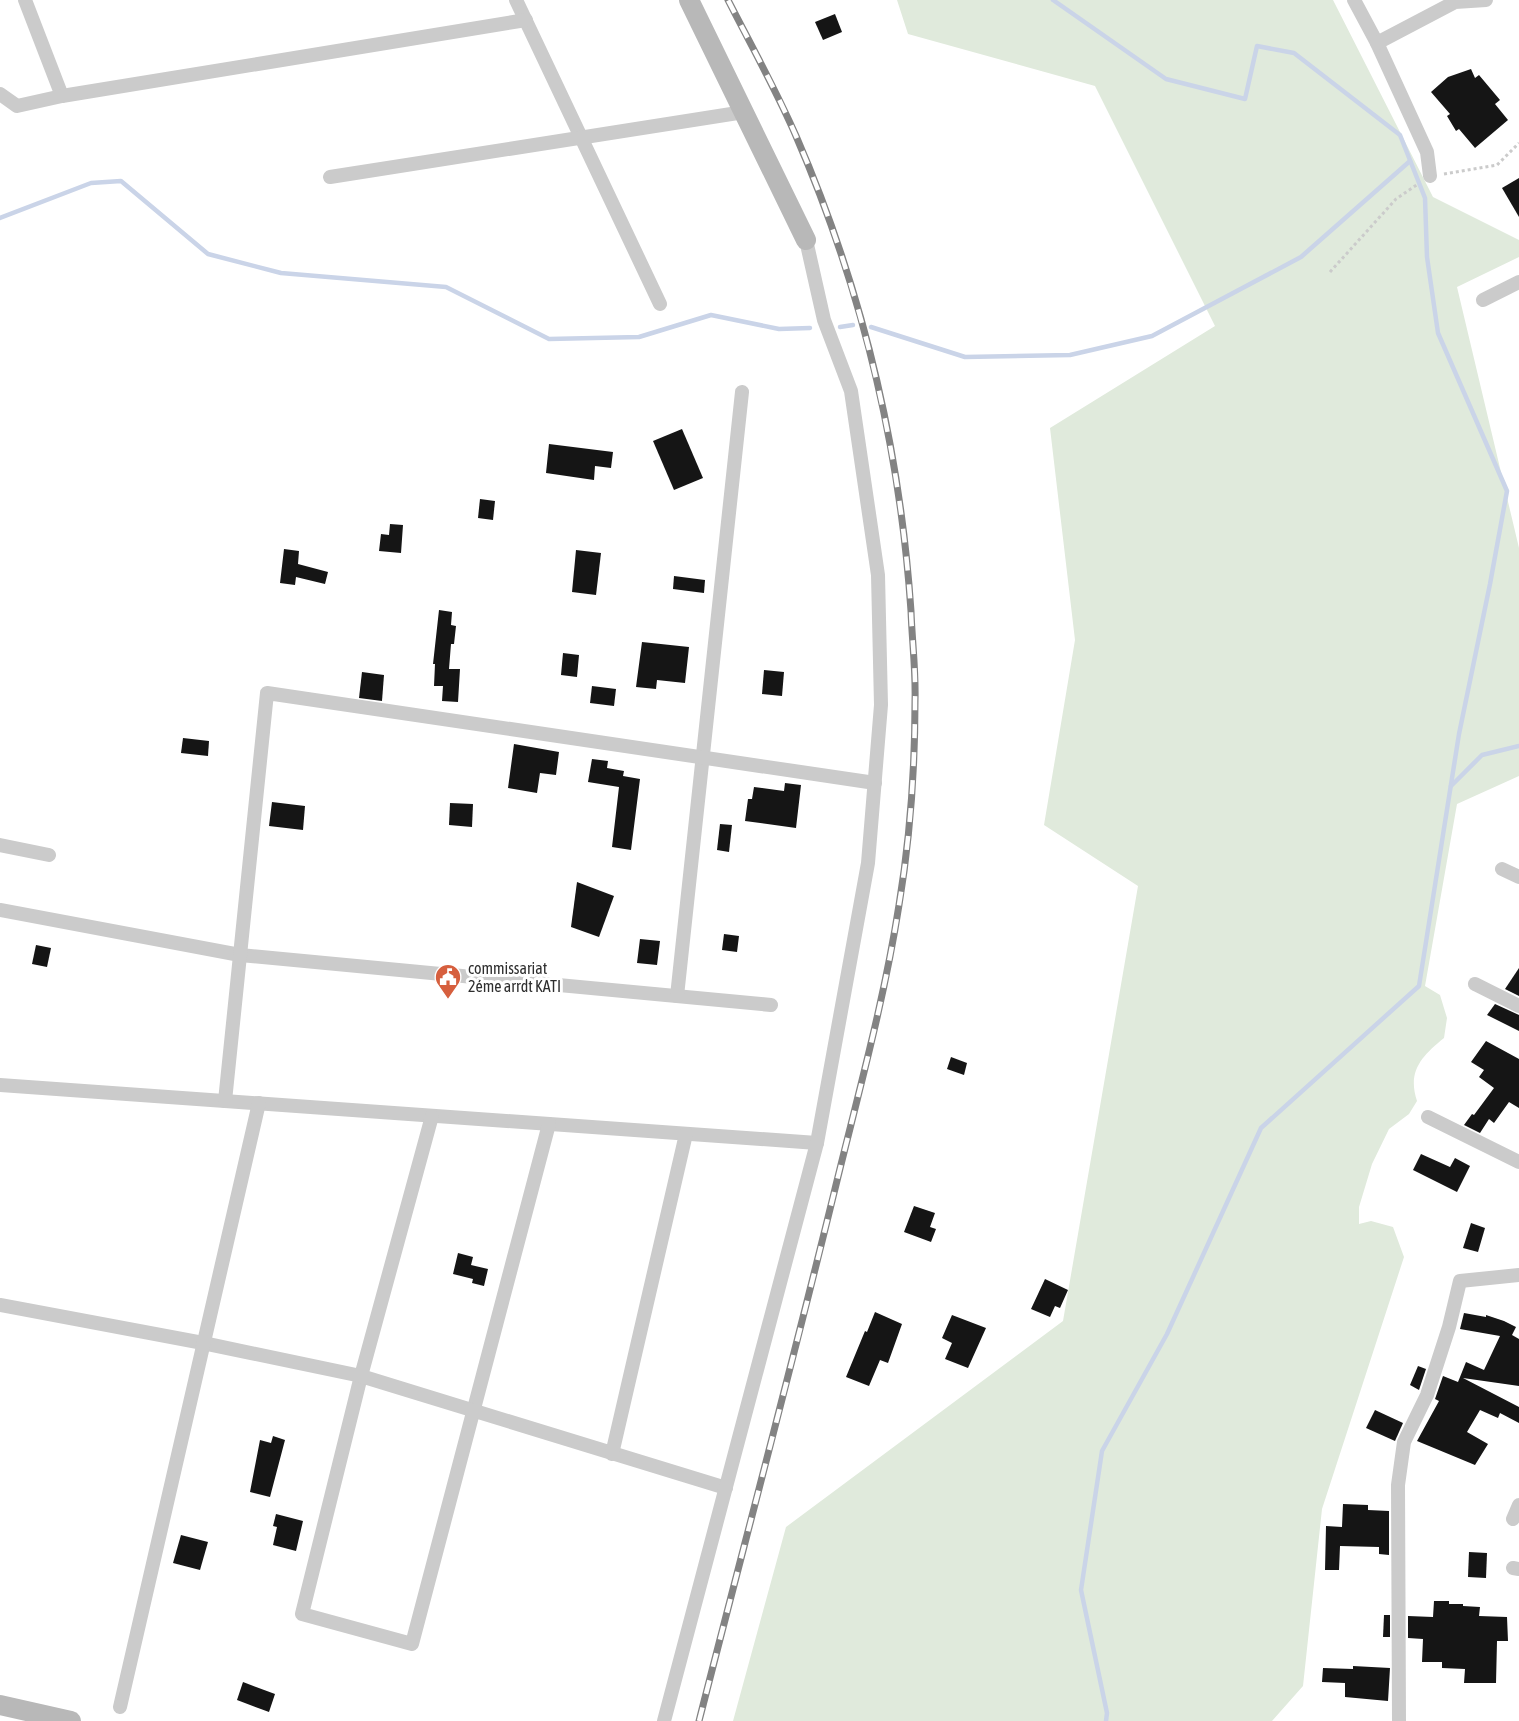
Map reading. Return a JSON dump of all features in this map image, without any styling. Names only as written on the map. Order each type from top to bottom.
[{"type":"street","points":[[25,0],[62,96]]},
{"type":"street","points":[[516,0],[660,304]]},
{"type":"street","points":[[664,1721],[817,1143],[868,863],[881,705],[878,575],[851,391],[824,320],[806,240],[689,0]]},
{"type":"street","points":[[1354,0],[1377,43],[1427,152],[1430,177]]},
{"type":"street","points":[[1377,43],[1455,2],[1486,0]]},
{"type":"street","points":[[0,94],[17,106],[62,96],[526,20]]},
{"type":"street","points":[[330,177],[744,112]]},
{"type":"street","points":[[1483,300],[1519,282]]},
{"type":"street","points":[[677,996],[742,392]]},
{"type":"street","points":[[225,1101],[267,693],[875,783]]},
{"type":"street","points":[[0,845],[49,855]]},
{"type":"street","points":[[1502,869],[1519,877]]},
{"type":"street","points":[[0,910],[240,955],[771,1005]]},
{"type":"street","points":[[1475,984],[1519,1006]]},
{"type":"street","points":[[0,1085],[817,1143]]},
{"type":"street","points":[[120,1707],[259,1103]]},
{"type":"street","points":[[432,1116],[361,1376],[302,1614],[412,1644],[549,1124]]},
{"type":"street","points":[[1428,1117],[1519,1162]]},
{"type":"street","points":[[612,1454],[686,1134]]},
{"type":"street","points":[[1399,1721],[1398,1485],[1404,1442],[1427,1395],[1449,1327],[1460,1281],[1519,1275]]},
{"type":"street","points":[[0,1305],[203,1342],[361,1376],[726,1488]]},
{"type":"street","points":[[1513,1519],[1519,1505]]},
{"type":"street","points":[[0,1705],[71,1721]]},
{"type":"path","points":[[1430,177],[1497,165],[1519,143]]},
{"type":"path","points":[[1330,272],[1396,199],[1414,187]]},
{"type":"green space","points":[[897,0],[1333,0],[1433,197],[1519,240],[1519,257],[1457,287],[1519,548],[1519,776],[1457,804],[1425,986],[1440,995],[1447,1018],[1444,1038],[1418,1065],[1414,1081],[1417,1101],[1409,1114],[1389,1129],[1372,1164],[1359,1207],[1359,1224],[1371,1221],[1393,1227],[1404,1257],[1322,1509],[1303,1686],[1272,1721],[733,1721],[786,1527],[1063,1321],[1138,886],[1044,825],[1075,640],[1050,428],[1215,326],[1095,86],[908,34]]},
{"type":"building","points":[[835,14],[842,32],[823,40],[815,22]]},
{"type":"building","points":[[1471,69],[1475,78],[1479,75],[1500,100],[1495,104],[1508,120],[1475,148],[1459,129],[1456,131],[1447,116],[1450,114],[1431,92],[1448,77]]},
{"type":"building","points":[[1519,178],[1519,217],[1502,188]]},
{"type":"building","points":[[682,429],[703,478],[674,490],[653,441]]},
{"type":"building","points":[[549,444],[613,452],[611,468],[595,466],[594,480],[546,473]]},
{"type":"building","points":[[480,499],[495,501],[493,520],[478,518]]},
{"type":"building","points":[[390,524],[403,525],[401,553],[379,551],[381,534],[389,535]]},
{"type":"building","points":[[284,549],[299,551],[298,564],[328,572],[325,584],[296,577],[295,585],[280,583]]},
{"type":"building","points":[[576,550],[601,553],[596,595],[572,592]]},
{"type":"building","points":[[674,576],[705,580],[704,593],[673,589]]},
{"type":"building","points":[[439,610],[452,612],[451,625],[456,626],[454,644],[451,644],[449,669],[460,669],[458,702],[442,701],[443,686],[434,686],[435,664],[433,664]]},
{"type":"building","points":[[642,642],[689,647],[685,683],[657,680],[656,689],[636,687]]},
{"type":"building","points":[[563,653],[579,655],[577,677],[561,675]]},
{"type":"building","points":[[764,670],[784,672],[782,696],[762,694]]},
{"type":"building","points":[[362,672],[384,675],[382,701],[359,698]]},
{"type":"building","points":[[592,686],[616,689],[614,706],[590,703]]},
{"type":"building","points":[[183,738],[209,741],[208,756],[181,753]]},
{"type":"building","points":[[514,744],[559,752],[556,775],[540,773],[537,793],[508,788]]},
{"type":"building","points":[[592,759],[608,761],[607,768],[624,771],[623,776],[640,779],[631,850],[612,847],[619,787],[588,782]]},
{"type":"building","points":[[785,783],[801,785],[796,828],[745,821],[748,799],[752,799],[754,787],[784,791]]},
{"type":"building","points":[[272,802],[305,806],[303,830],[269,826]]},
{"type":"building","points":[[450,803],[473,804],[472,827],[449,825]]},
{"type":"building","points":[[720,824],[732,825],[729,852],[717,850]]},
{"type":"building","points":[[577,882],[614,896],[599,937],[571,927]]},
{"type":"building","points":[[724,934],[739,936],[737,952],[722,950]]},
{"type":"building","points":[[640,939],[660,941],[657,965],[637,963]]},
{"type":"building","points":[[36,945],[51,948],[47,967],[32,964]]},
{"type":"building","points":[[1519,968],[1519,996],[1505,989]]},
{"type":"building","points":[[1495,1004],[1519,1015],[1519,1031],[1487,1015]]},
{"type":"building","points":[[1486,1041],[1519,1059],[1519,1108],[1509,1102],[1494,1123],[1489,1119],[1480,1133],[1464,1125],[1494,1088],[1479,1077],[1484,1070],[1471,1062]]},
{"type":"building","points":[[951,1057],[967,1063],[964,1075],[947,1069]]},
{"type":"building","points":[[1421,1154],[1450,1167],[1455,1158],[1470,1166],[1457,1192],[1413,1170]]},
{"type":"building","points":[[914,1206],[935,1213],[930,1227],[936,1229],[931,1242],[904,1232]]},
{"type":"building","points":[[1471,1223],[1485,1228],[1478,1252],[1463,1248]]},
{"type":"building","points":[[458,1253],[473,1257],[471,1265],[488,1269],[484,1286],[472,1283],[473,1279],[453,1274]]},
{"type":"building","points":[[1045,1279],[1068,1290],[1060,1308],[1055,1306],[1050,1317],[1031,1309]]},
{"type":"building","points":[[875,1312],[902,1324],[888,1363],[880,1360],[869,1386],[846,1377]]},
{"type":"building","points":[[1464,1313],[1486,1317],[1486,1315],[1504,1321],[1516,1327],[1512,1335],[1519,1339],[1519,1386],[1463,1378],[1519,1407],[1519,1423],[1500,1413],[1498,1418],[1480,1410],[1467,1432],[1488,1444],[1475,1465],[1417,1441],[1439,1401],[1435,1399],[1443,1376],[1458,1382],[1466,1362],[1484,1370],[1500,1336],[1460,1329]]},
{"type":"building","points":[[952,1315],[986,1328],[968,1368],[945,1359],[952,1343],[942,1338]]},
{"type":"building","points":[[1418,1366],[1426,1369],[1419,1390],[1410,1385]]},
{"type":"building","points":[[1375,1410],[1403,1423],[1395,1441],[1366,1428]]},
{"type":"building","points":[[273,1436],[285,1440],[270,1497],[250,1492],[260,1440],[271,1443]]},
{"type":"building","points":[[1343,1504],[1368,1505],[1368,1510],[1389,1511],[1389,1555],[1379,1554],[1379,1547],[1340,1546],[1339,1570],[1325,1570],[1326,1526],[1342,1527]]},
{"type":"building","points":[[276,1514],[303,1521],[296,1551],[273,1545],[277,1527],[273,1526]]},
{"type":"building","points":[[181,1535],[208,1542],[200,1570],[173,1563]]},
{"type":"building","points":[[1469,1552],[1487,1553],[1486,1578],[1468,1577]]},
{"type":"building","points":[[1434,1601],[1449,1601],[1449,1604],[1480,1607],[1479,1616],[1507,1617],[1508,1641],[1497,1641],[1496,1683],[1464,1683],[1465,1669],[1442,1668],[1442,1662],[1422,1662],[1423,1639],[1408,1638],[1408,1616],[1433,1617]]},
{"type":"building","points":[[1384,1615],[1390,1615],[1390,1637],[1383,1637]]},
{"type":"building","points":[[1353,1666],[1390,1668],[1388,1701],[1345,1697],[1345,1683],[1322,1682],[1323,1668],[1353,1669]]},
{"type":"building","points":[[243,1682],[275,1694],[269,1712],[237,1700]]},
{"type":"waterway","points":[[1053,0],[1166,79],[1245,99],[1257,46],[1294,53],[1400,135],[1425,198],[1427,257],[1438,333],[1507,491],[1459,734],[1419,986],[1261,1128],[1167,1334],[1102,1451],[1081,1590],[1107,1713],[1106,1721]]},
{"type":"waterway","points":[[871,327],[965,357],[1070,355],[1152,336],[1301,257],[1410,161]]},
{"type":"waterway","points":[[0,218],[91,183],[121,181],[208,254],[281,273],[446,287],[549,339],[639,337],[711,315],[779,329],[810,328]]},
{"type":"waterway","points":[[840,327],[853,325]]},
{"type":"waterway","points":[[1451,786],[1482,755],[1519,746]]},
{"type":"railway","points":[[699,1721],[818,1259],[886,978],[906,854],[915,727],[914,667],[906,550],[898,489],[874,369],[840,251],[819,193],[772,85],[728,0]]},
{"type":"place","name":"commissariat 2éme arrdt KATI","points":[[448,1000]]}]
